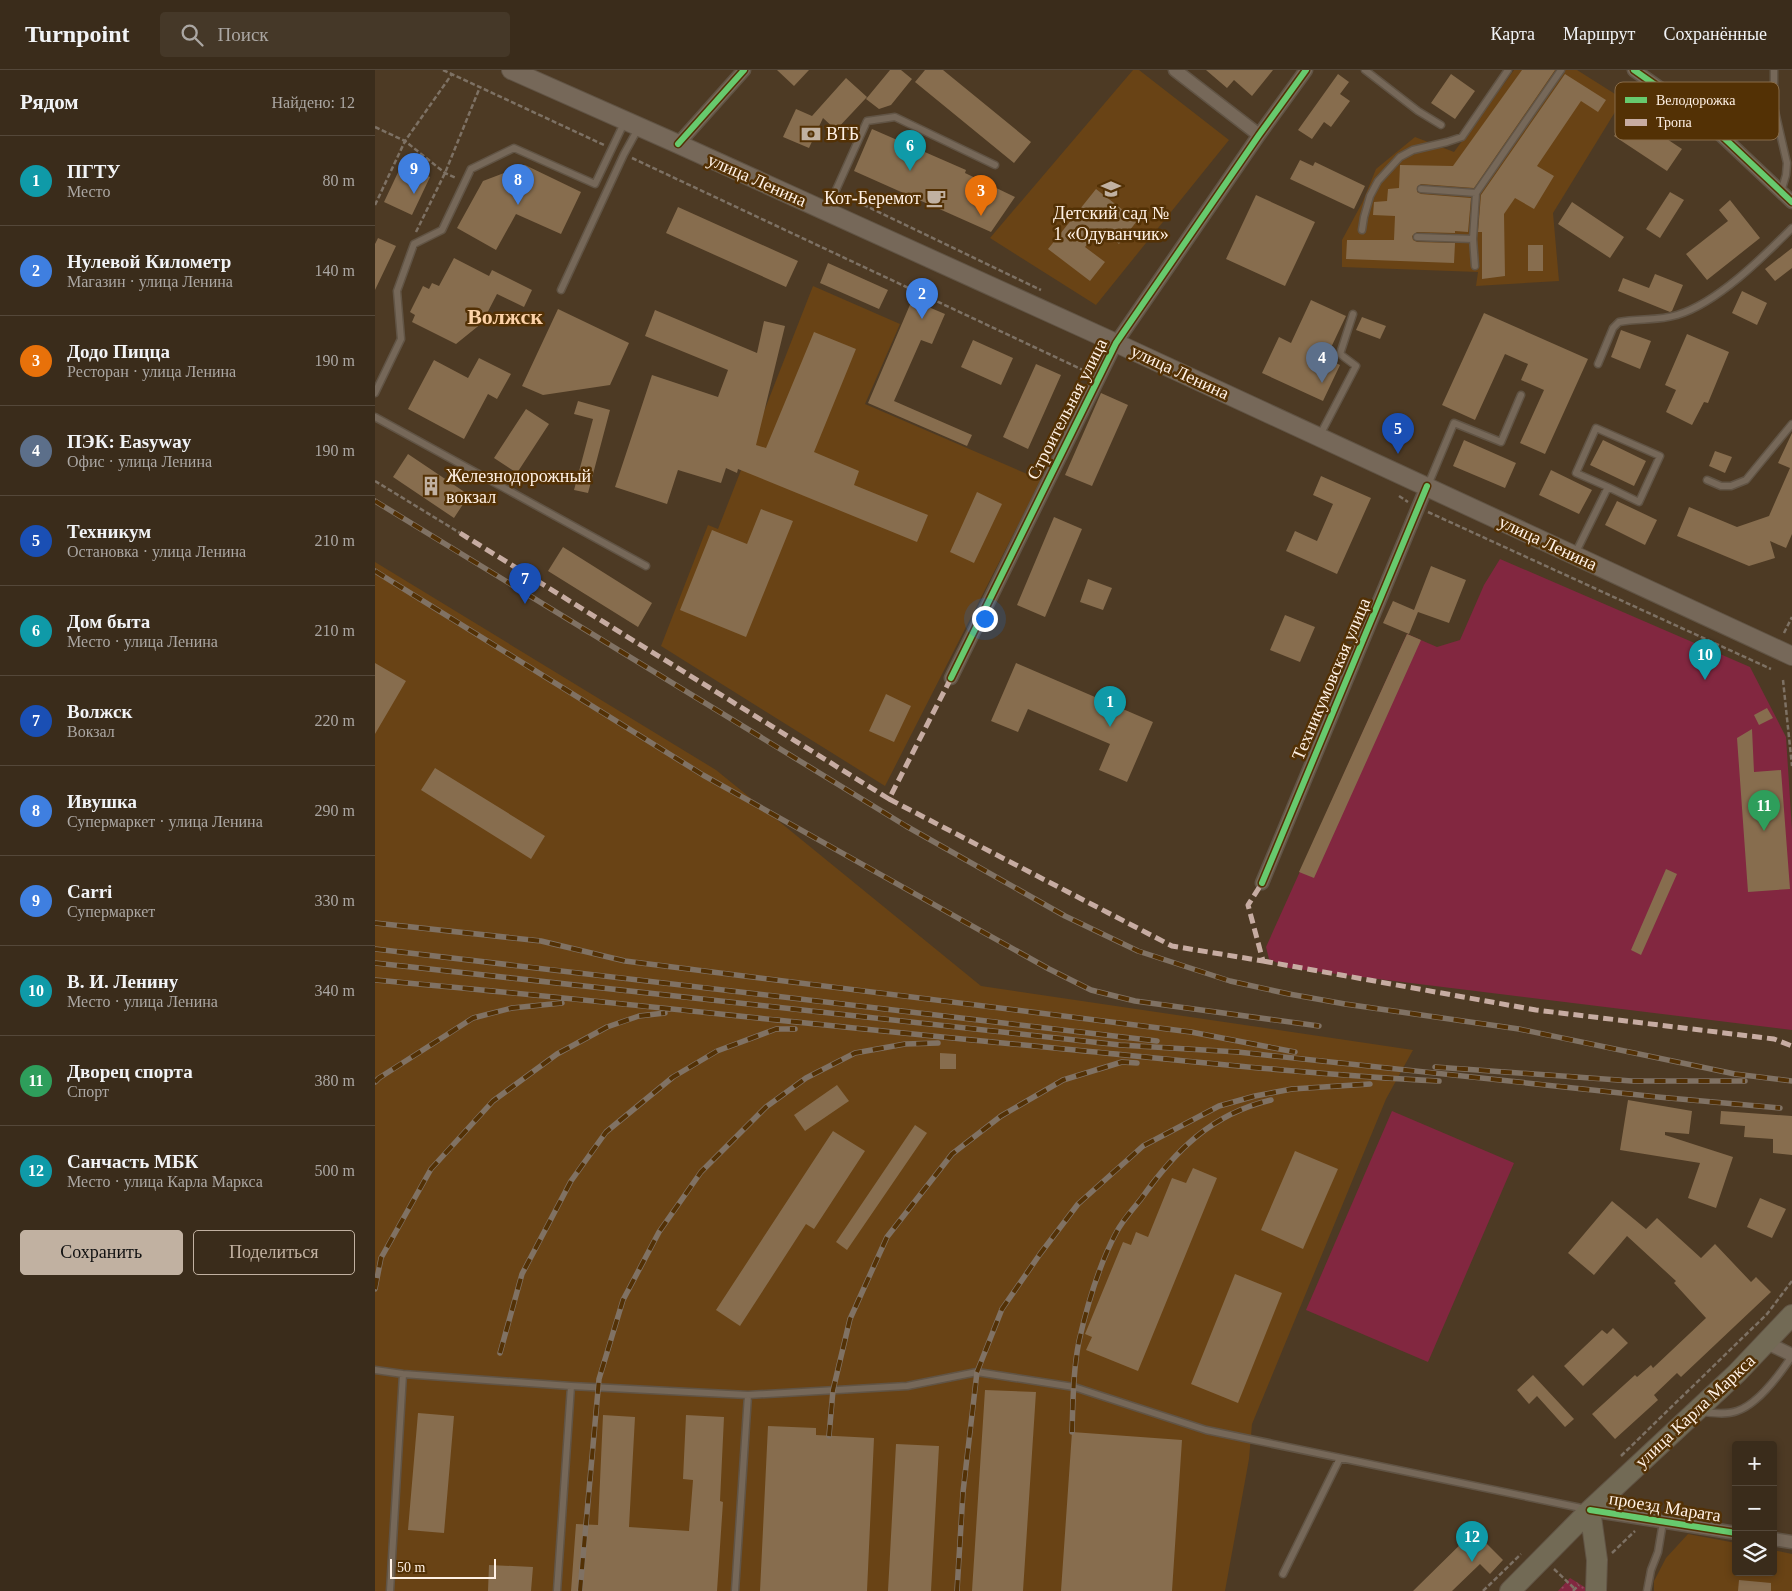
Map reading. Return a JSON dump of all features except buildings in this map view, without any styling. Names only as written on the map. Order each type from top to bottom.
[{"type":"main road","name":"улица Ленина","points":[[511,70],[1116,343],[1792,656]]},
{"type":"main road","name":"улица Карла Маркса","points":[[1511,1591],[1590,1510],[1767,1343],[1792,1315]]},
{"type":"main road","points":[[1590,1510],[1597,1560],[1595,1591]]},
{"type":"main road","points":[[1557,1544],[1574,1543],[1585,1548],[1597,1560]]},
{"type":"street","points":[[678,144],[744,70]]},
{"type":"street","points":[[1175,70],[1259,135]]},
{"type":"street","name":"Строительная улица","points":[[951,678],[1116,343],[1259,135],[1307,70]]},
{"type":"street","points":[[1633,70],[1650,82]]},
{"type":"street","points":[[1726,140],[1780,193],[1792,202]]},
{"type":"street","name":"Техникумовская улица","points":[[1262,883],[1427,486]]},
{"type":"street","points":[[1767,1343],[1792,1356]]},
{"type":"street","name":"проезд Марата","points":[[1590,1510],[1732,1532]]},
{"type":"street","points":[[1777,1540],[1792,1542]]},
{"type":"lane","points":[[1365,70],[1441,125]]},
{"type":"lane","points":[[1362,230],[1370,196],[1378,181],[1400,157],[1413,150],[1462,137],[1508,70]]},
{"type":"lane","points":[[1475,266],[1473,240],[1476,193],[1561,70]]},
{"type":"lane","points":[[826,211],[867,121],[895,117],[995,165]]},
{"type":"lane","points":[[375,393],[401,339],[397,291],[414,244],[442,230],[471,169],[513,148],[595,184],[612,148],[632,123]]},
{"type":"lane","points":[[561,290],[624,154],[632,123]]},
{"type":"lane","points":[[1779,129],[1787,163],[1786,175],[1780,193]]},
{"type":"lane","points":[[1421,189],[1476,193]]},
{"type":"lane","points":[[1598,364],[1613,328],[1619,322],[1675,316],[1694,309],[1731,283],[1792,228]]},
{"type":"lane","points":[[1417,237],[1473,240]]},
{"type":"lane","points":[[1319,436],[1356,366],[1340,354],[1353,314]]},
{"type":"lane","points":[[1427,486],[1454,423],[1501,442],[1521,395]]},
{"type":"lane","points":[[375,417],[646,566]]},
{"type":"lane","points":[[1707,480],[1721,486],[1731,486],[1746,480],[1792,424]]},
{"type":"lane","points":[[1596,428],[1660,456],[1639,502],[1608,487],[1576,472],[1596,428]]},
{"type":"lane","points":[[1574,555],[1608,487]]},
{"type":"lane","points":[[1695,1412],[1722,1414],[1737,1411],[1751,1402],[1778,1376],[1792,1356]]},
{"type":"lane","points":[[375,1370],[403,1374],[571,1386],[748,1395],[907,1386],[977,1372],[1074,1387],[1207,1430],[1590,1510]]},
{"type":"lane","points":[[390,1591],[403,1374]]},
{"type":"lane","points":[[557,1591],[571,1386]]},
{"type":"lane","points":[[735,1591],[748,1395]]},
{"type":"lane","points":[[1283,1574],[1340,1458]]},
{"type":"lane","points":[[1647,1591],[1651,1570],[1658,1552],[1663,1522]]},
{"type":"path","points":[[443,70],[612,148]]},
{"type":"path","points":[[375,205],[405,141],[452,74]]},
{"type":"path","points":[[416,233],[445,173],[480,87]]},
{"type":"path","points":[[375,127],[405,141],[445,173],[465,182]]},
{"type":"path","points":[[624,154],[1083,370]]},
{"type":"path","points":[[375,482],[460,533]]},
{"type":"path","points":[[1399,496],[1418,508],[1771,669]]},
{"type":"path","points":[[1785,634],[1792,617]]},
{"type":"path","points":[[1783,680],[1792,766]]},
{"type":"path","points":[[1619,1458],[1767,1314],[1792,1281]]},
{"type":"path","points":[[1483,1591],[1524,1551]]},
{"type":"shaded area","name":"Детский сад № 1 «Одуванчик»","points":[[1133,70],[1139,70],[1229,140],[1096,305],[990,238]]},
{"type":"shaded area","points":[[1514,70],[1577,70],[1615,94],[1615,112],[1553,213],[1559,281],[1476,286],[1478,272],[1342,267],[1342,240],[1362,203],[1376,169],[1415,137],[1454,152]]},
{"type":"shaded area","points":[[813,286],[900,324],[865,404],[1041,480],[885,786],[661,646],[708,525],[718,529]]},
{"type":"shaded area","points":[[1500,559],[1750,667],[1786,737],[1792,830],[1792,1030],[1289,968],[1269,959],[1266,947],[1407,634],[1437,647],[1460,640],[1484,585]]},
{"type":"shaded area","points":[[375,562],[716,770],[981,986],[1413,1050],[1386,1099],[1252,1424],[1249,1459],[1225,1591],[375,1591]]},
{"type":"shaded area","points":[[1392,1111],[1514,1163],[1428,1362],[1306,1310]]},
{"type":"shaded area","points":[[1688,1534],[1732,1542],[1732,1576],[1777,1576],[1777,1551],[1792,1554],[1792,1591],[1654,1591],[1654,1581],[1666,1558]]},
{"type":"shaded area","points":[[1570,1578],[1591,1591],[1558,1591]]},
{"type":"railway","points":[[375,501],[906,826],[1065,916],[1138,951],[1230,981],[1289,994],[1519,1029],[1735,1074],[1792,1081]]},
{"type":"railway","points":[[375,571],[703,775],[1049,969],[1091,990],[1135,1001],[1319,1026]]},
{"type":"railway","points":[[375,923],[541,941],[625,961],[1191,1032],[1295,1052]]},
{"type":"railway","points":[[375,949],[1157,1041]]},
{"type":"railway","points":[[375,963],[1120,1045],[1238,1052],[1658,1097],[1780,1108]]},
{"type":"railway","points":[[375,980],[1212,1064],[1439,1081]]},
{"type":"railway","points":[[375,1082],[473,1018],[512,1008],[562,1003]]},
{"type":"railway","points":[[375,1289],[381,1258],[431,1169],[493,1101],[557,1054],[607,1027],[639,1016],[665,1013]]},
{"type":"railway","points":[[500,1353],[522,1274],[571,1181],[606,1132],[673,1077],[717,1051],[776,1029],[795,1029]]},
{"type":"railway","points":[[580,1591],[599,1379],[623,1300],[659,1232],[701,1172],[766,1107],[806,1078],[855,1053],[905,1044],[938,1043]]},
{"type":"railway","points":[[829,1436],[833,1390],[850,1319],[887,1237],[952,1154],[1001,1116],[1063,1080],[1122,1062],[1137,1063]]},
{"type":"railway","points":[[1435,1067],[1632,1081],[1745,1081]]},
{"type":"railway","points":[[957,1591],[963,1492],[977,1372],[1002,1309],[1078,1204],[1143,1146],[1219,1106],[1255,1096],[1292,1089],[1370,1084]]},
{"type":"railway","points":[[1072,1432],[1074,1375],[1079,1341],[1099,1272],[1118,1229],[1167,1165],[1196,1137],[1230,1115],[1250,1106],[1271,1100]]},
{"type":"marked path","points":[[460,533],[889,799],[951,678]]},
{"type":"marked path","points":[[889,799],[1172,946],[1263,961],[1248,905],[1264,880]]},
{"type":"marked path","points":[[1263,961],[1536,1010],[1774,1039],[1792,1046]]},
{"type":"cycle path","points":[[678,144],[744,70]]},
{"type":"cycle path","points":[[951,678],[1116,343],[1306,70]]},
{"type":"cycle path","points":[[1634,70],[1651,82]]},
{"type":"cycle path","points":[[1726,140],[1792,202]]},
{"type":"cycle path","points":[[1262,883],[1427,486]]},
{"type":"cycle path","points":[[1590,1510],[1732,1532]]},
{"type":"place","name":"ВТБ","points":[[811,134]]},
{"type":"place","name":"Дом быта","points":[[910,171]]},
{"type":"place","name":"Детский сад № 1 «Одуванчик»","points":[[1111,189]]},
{"type":"place","name":"Carri","points":[[414,194]]},
{"type":"place","name":"Кот-Беремот","points":[[936,198]]},
{"type":"place","name":"Ивушка","points":[[518,205]]},
{"type":"place","name":"Додо Пицца","points":[[981,216]]},
{"type":"place","name":"Нулевой Километр","points":[[922,319]]},
{"type":"place","name":"ПЭК: Easyway","points":[[1322,383]]},
{"type":"place","name":"Техникум","points":[[1398,454]]},
{"type":"place","name":"Железнодорожный вокзал","points":[[431,486]]},
{"type":"place","name":"Волжск","points":[[525,604]]},
{"type":"place","name":"В. И. Ленину","points":[[1705,680]]},
{"type":"place","name":"ПГТУ","points":[[1110,727]]},
{"type":"place","name":"Дворец спорта","points":[[1764,831]]},
{"type":"place","name":"Санчасть МБК","points":[[1472,1562]]},
{"type":"district","name":"Волжск","points":[[505,316]]}]
